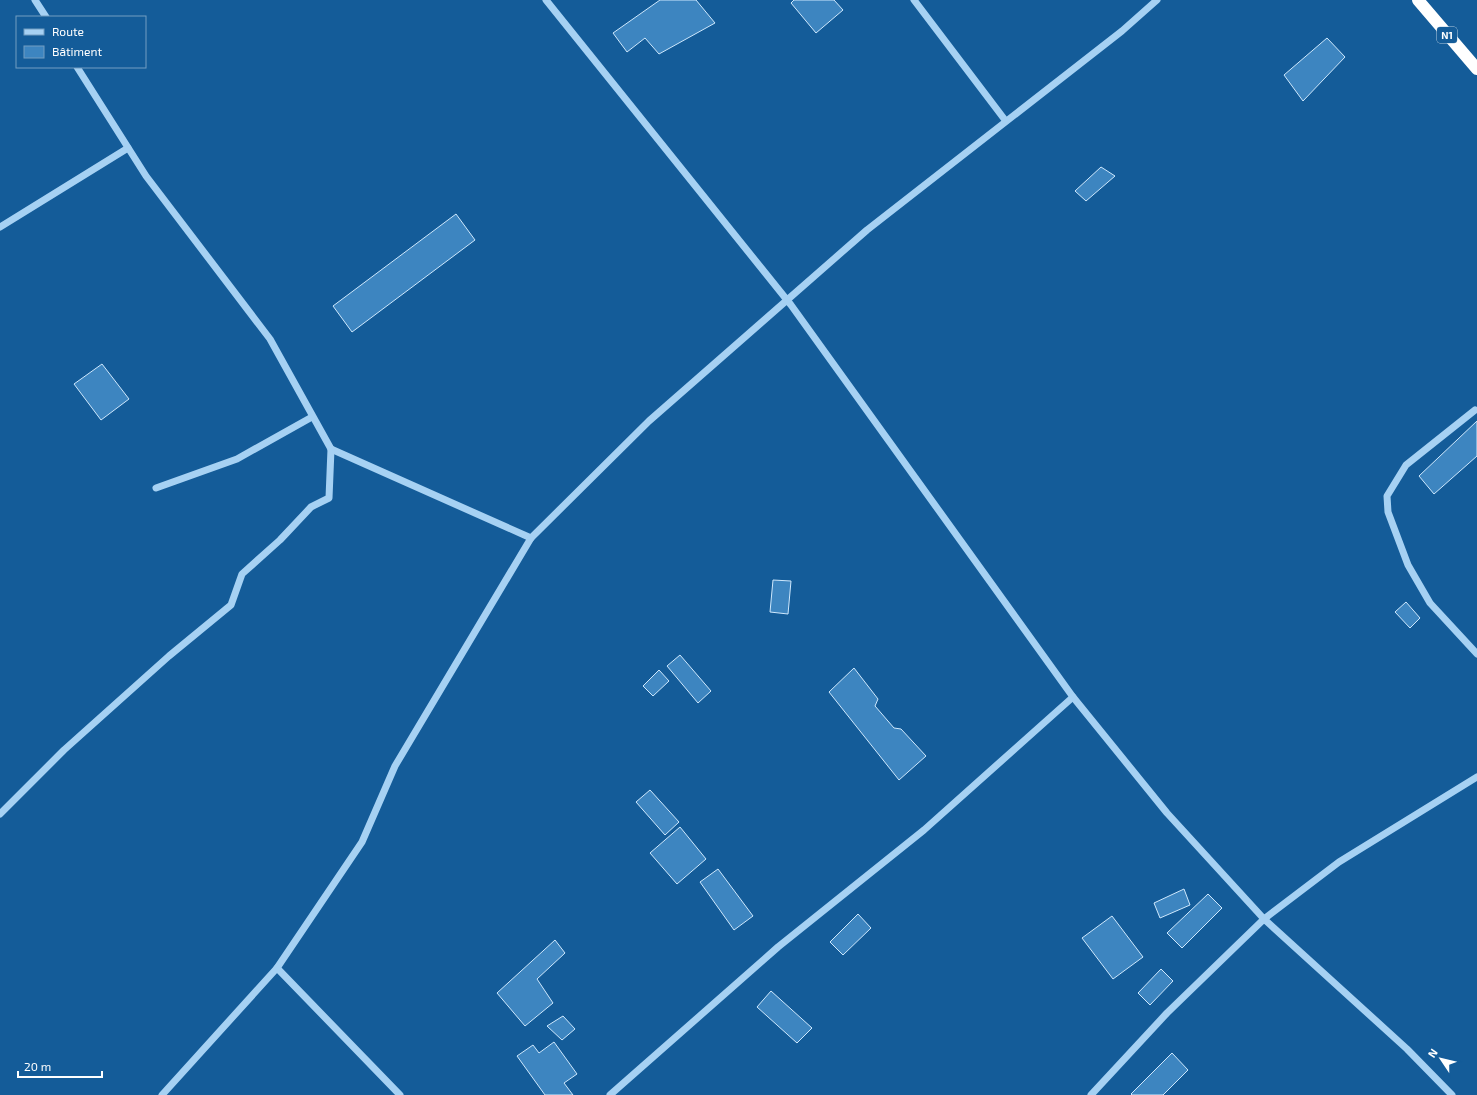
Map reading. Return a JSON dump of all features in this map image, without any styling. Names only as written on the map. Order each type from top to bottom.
[{"type":"highway","name":"N1","points":[[1418,0],[1477,69]]},
{"type":"street","points":[[36,0],[45,16]]},
{"type":"street","points":[[546,0],[787,300],[1073,697],[1167,813],[1264,919],[1407,1049],[1452,1095]]},
{"type":"street","points":[[914,0],[1005,120]]},
{"type":"street","points":[[162,1095],[277,968],[362,842],[395,766],[530,538],[649,421],[867,230],[1005,120],[1122,31],[1157,0]]},
{"type":"street","points":[[0,814],[70,745],[169,656],[231,605],[242,574],[280,540],[311,507],[329,498],[331,449],[270,339],[146,176],[78,68]]},
{"type":"street","points":[[0,227],[128,148]]},
{"type":"street","points":[[1475,410],[1406,465],[1387,496],[1388,512],[1408,566],[1430,604],[1477,654]]},
{"type":"street","points":[[156,488],[237,458],[312,416]]},
{"type":"street","points":[[331,449],[530,538]]},
{"type":"street","points":[[610,1095],[778,947],[924,830],[1073,697]]},
{"type":"street","points":[[1091,1095],[1167,1014],[1264,919],[1339,862],[1477,777]]},
{"type":"street","points":[[277,968],[400,1095]]},
{"type":"building","points":[[660,0],[696,0],[715,23],[659,54],[645,38],[627,52],[613,33]]},
{"type":"building","points":[[794,0],[834,0],[843,10],[816,33],[791,3]]},
{"type":"building","points":[[1327,38],[1345,57],[1303,101],[1284,75]]},
{"type":"building","points":[[1101,167],[1115,176],[1086,201],[1075,191]]},
{"type":"building","points":[[456,214],[475,240],[352,332],[333,306]]},
{"type":"building","points":[[102,364],[129,399],[101,420],[74,384]]},
{"type":"building","points":[[1477,421],[1477,456],[1434,494],[1419,476]]},
{"type":"building","points":[[773,580],[791,581],[788,614],[770,612]]},
{"type":"building","points":[[1406,602],[1420,618],[1410,628],[1395,612]]},
{"type":"building","points":[[680,655],[711,691],[698,703],[667,666]]},
{"type":"building","points":[[854,668],[878,699],[875,706],[894,728],[901,729],[926,756],[899,780],[829,692]]},
{"type":"building","points":[[659,670],[669,681],[653,696],[643,686]]},
{"type":"building","points":[[650,790],[679,822],[665,835],[636,802]]},
{"type":"building","points":[[680,827],[706,859],[677,884],[650,853]]},
{"type":"building","points":[[718,869],[753,916],[734,930],[700,882]]},
{"type":"building","points":[[1184,889],[1190,905],[1160,918],[1154,903]]},
{"type":"building","points":[[1208,894],[1222,908],[1182,948],[1167,933]]},
{"type":"building","points":[[858,914],[871,928],[843,955],[830,942]]},
{"type":"building","points":[[1112,916],[1143,957],[1113,979],[1082,938]]},
{"type":"building","points":[[555,940],[565,953],[537,979],[553,1003],[525,1026],[497,993]]},
{"type":"building","points":[[1161,969],[1173,981],[1150,1005],[1138,993]]},
{"type":"building","points":[[771,991],[812,1028],[797,1043],[757,1007]]},
{"type":"building","points":[[563,1016],[575,1029],[562,1040],[547,1026]]},
{"type":"building","points":[[554,1042],[577,1074],[564,1083],[573,1095],[545,1095],[517,1056],[533,1045],[539,1053]]},
{"type":"building","points":[[1172,1053],[1188,1070],[1163,1095],[1132,1095],[1131,1094]]}]
